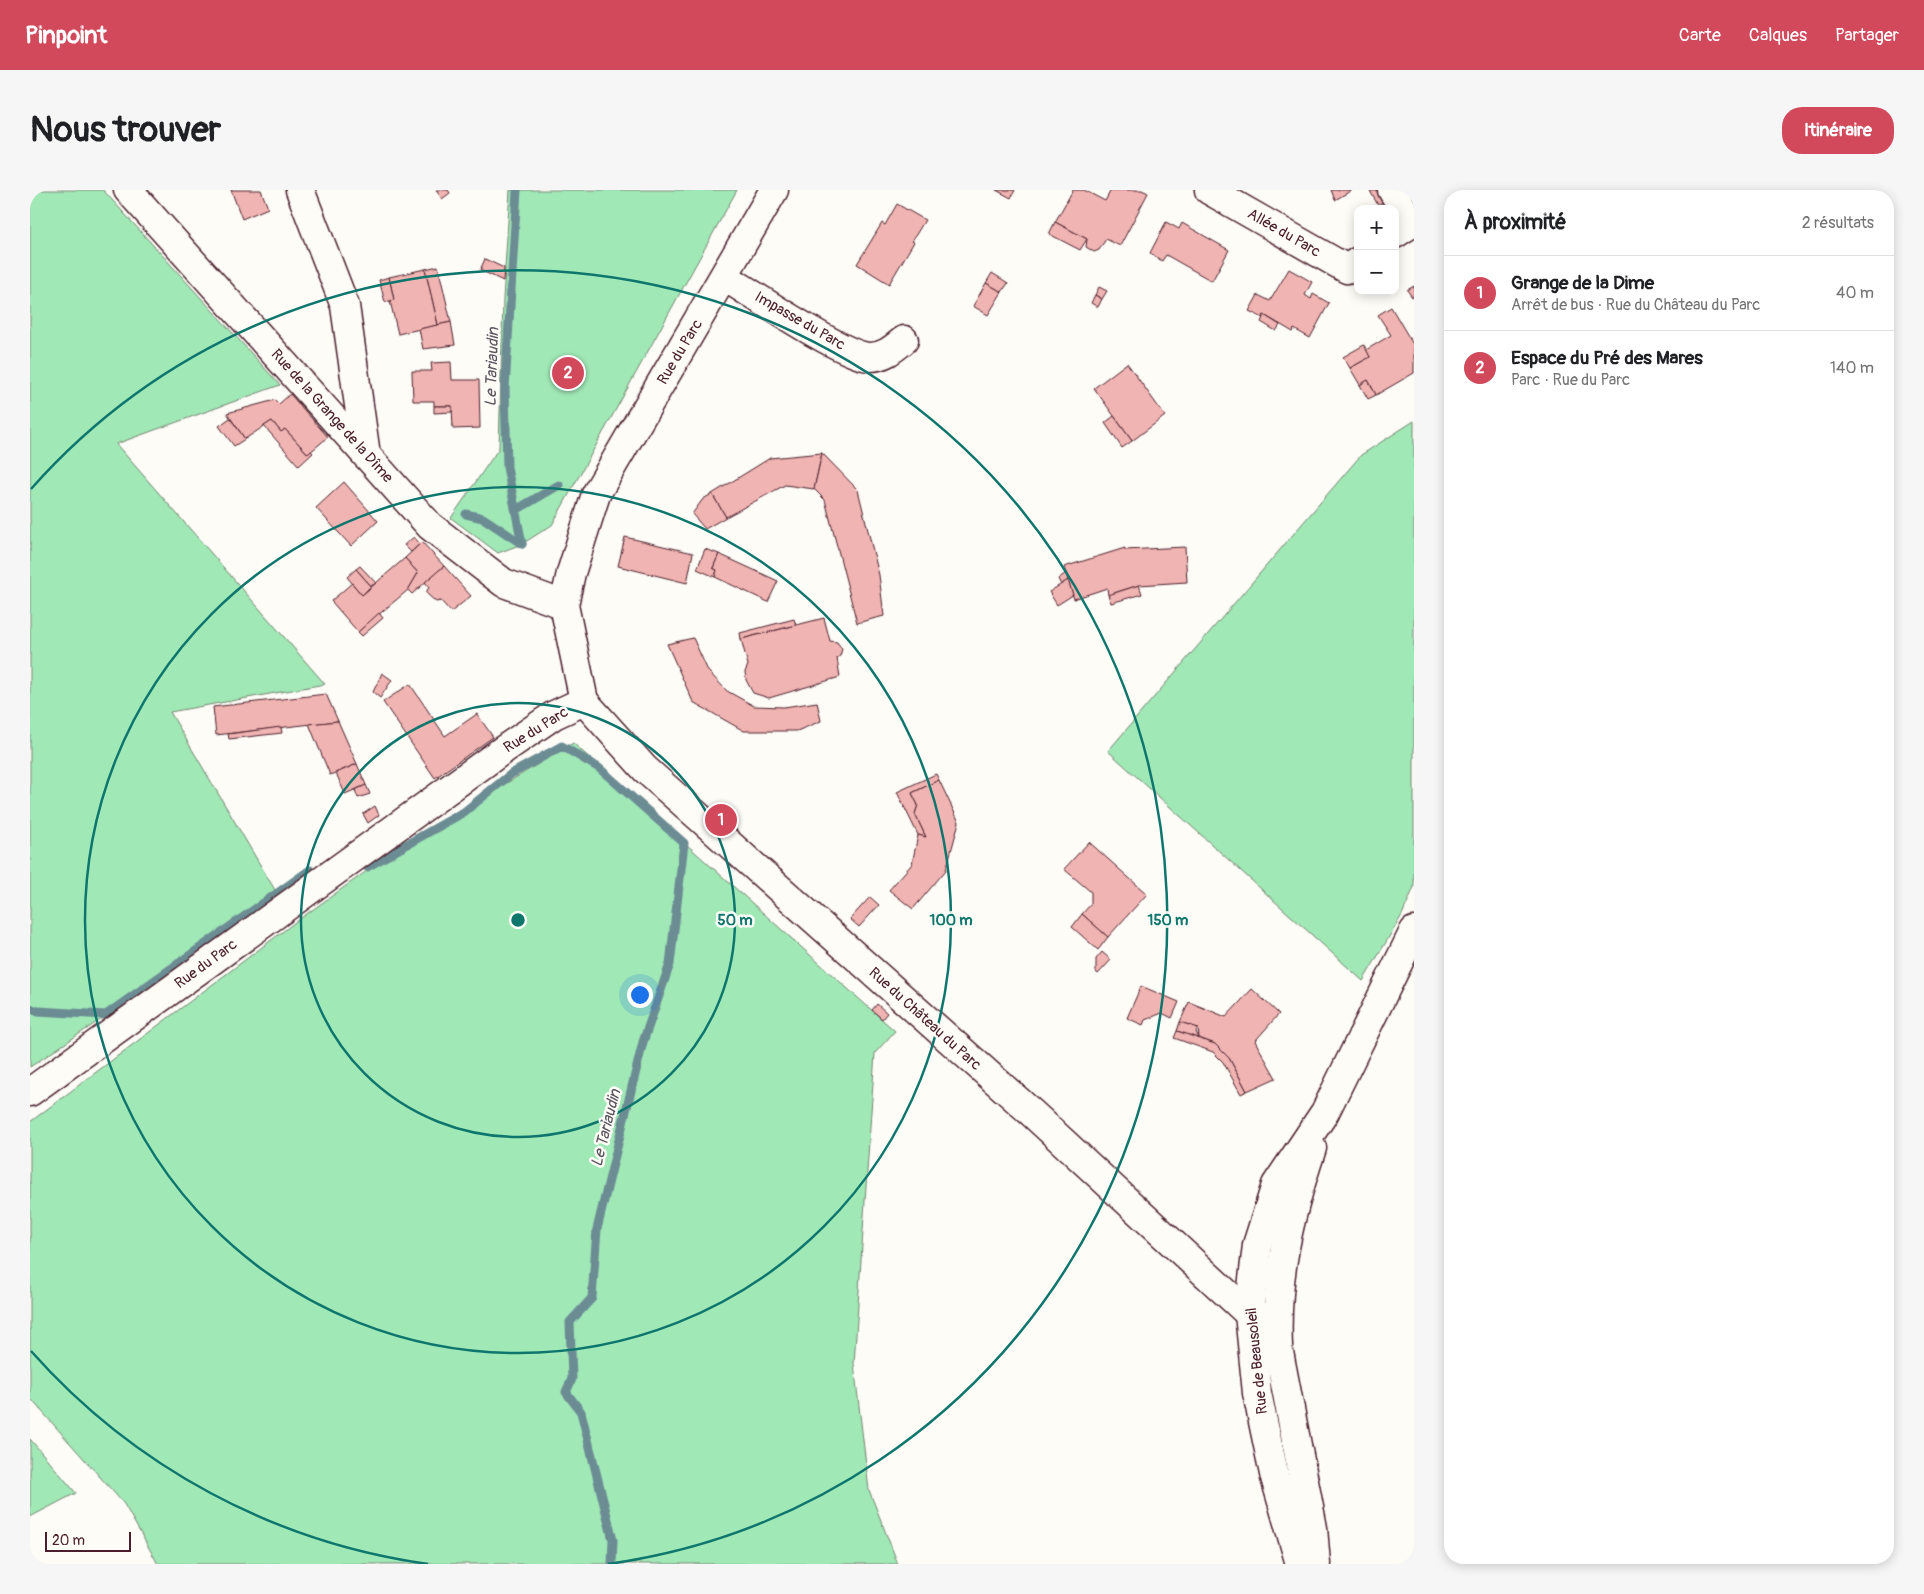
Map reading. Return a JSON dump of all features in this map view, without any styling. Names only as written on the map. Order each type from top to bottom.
[{"type":"street","name":"Rue de la Grange de la Dîme","points":[[128,190],[430,526],[504,583],[564,605]]},
{"type":"street","points":[[300,190],[344,306],[366,455]]},
{"type":"street","name":"Rue du Parc","points":[[30,1092],[554,714],[584,702],[564,605],[571,573],[596,494],[725,277],[774,190]]},
{"type":"street","name":"Allée du Parc","points":[[1209,190],[1347,269],[1354,264]]},
{"type":"street","points":[[1392,190],[1412,223],[1399,231]]},
{"type":"street","name":"Impasse du Parc","points":[[725,277],[841,348],[868,357],[885,354],[904,340]]},
{"type":"street","name":"Rue du Château du Parc","points":[[584,702],[645,769],[1033,1114],[1249,1314],[1277,1321]]},
{"type":"street","name":"Rue de Beausoleil","points":[[1300,1564],[1274,1474],[1257,1393],[1249,1314],[1257,1245],[1276,1185],[1324,1112],[1414,931]]},
{"type":"street","name":"Rue de Beausoleil","points":[[1316,1564],[1313,1528],[1278,1347],[1277,1321],[1280,1268],[1293,1207],[1324,1112]]},
{"type":"green space","points":[[30,190],[103,190],[280,385],[116,444],[325,684],[170,712],[275,890],[106,1016],[30,1067]]},
{"type":"green space","points":[[510,190],[737,190],[552,525],[522,544],[498,553],[451,518],[499,448],[503,299]]},
{"type":"green space","points":[[1414,421],[1414,887],[1402,915],[1363,981],[1108,751],[1361,455]]},
{"type":"green space","points":[[573,743],[895,1031],[875,1053],[854,1364],[869,1490],[898,1564],[158,1564],[124,1504],[30,1398],[30,1122],[294,923],[399,848]]},
{"type":"green space","points":[[30,1439],[76,1493],[30,1517]]},
{"type":"building","points":[[231,190],[261,190],[268,208],[242,219]]},
{"type":"building","points":[[436,190],[448,190],[450,193],[442,199]]},
{"type":"building","points":[[996,190],[1015,190],[1011,198]]},
{"type":"building","points":[[1073,190],[1084,190],[1105,201],[1111,190],[1142,190],[1148,193],[1120,246],[1106,239],[1099,250],[1094,252],[1086,247],[1087,239],[1055,222]]},
{"type":"building","points":[[1331,190],[1352,190],[1335,200]]},
{"type":"building","points":[[1385,190],[1390,198],[1378,205],[1370,191]]},
{"type":"building","points":[[897,204],[925,220],[889,284],[857,264],[882,223],[885,225]]},
{"type":"building","points":[[1055,222],[1087,239],[1080,250],[1049,234]]},
{"type":"building","points":[[1166,222],[1179,229],[1182,223],[1229,250],[1212,281],[1166,255],[1162,261],[1150,253]]},
{"type":"building","points":[[485,259],[504,268],[503,281],[480,270]]},
{"type":"building","points":[[438,266],[451,322],[438,325],[425,269]]},
{"type":"building","points":[[425,269],[438,325],[398,334],[390,301],[394,300],[389,277]]},
{"type":"building","points":[[1289,269],[1312,282],[1305,295],[1311,299],[1313,294],[1329,303],[1310,338],[1294,329],[1293,332],[1264,315],[1263,318],[1249,311],[1258,295],[1270,301]]},
{"type":"building","points":[[992,273],[1008,283],[1002,292],[986,283]]},
{"type":"building","points":[[389,277],[394,300],[385,302],[379,280]]},
{"type":"building","points":[[986,283],[1002,292],[988,315],[973,306]]},
{"type":"building","points":[[1414,286],[1414,296],[1412,297],[1407,290]]},
{"type":"building","points":[[1099,287],[1107,291],[1102,299],[1095,295]]},
{"type":"building","points":[[1095,295],[1102,299],[1098,307],[1091,303]]},
{"type":"building","points":[[1391,307],[1414,346],[1414,373],[1376,395],[1368,380],[1360,385],[1350,368],[1370,357],[1366,350],[1391,335],[1378,315]]},
{"type":"building","points":[[1264,315],[1280,325],[1276,331],[1261,322]]},
{"type":"building","points":[[451,322],[455,345],[423,349],[419,329]]},
{"type":"building","points":[[1364,345],[1370,357],[1350,368],[1343,357]]},
{"type":"building","points":[[451,362],[452,380],[479,380],[480,428],[453,429],[452,406],[434,406],[434,401],[413,401],[412,371],[432,371],[431,363]]},
{"type":"building","points":[[1127,363],[1165,416],[1132,441],[1094,388]]},
{"type":"building","points":[[1368,380],[1376,395],[1368,399],[1360,385]]},
{"type":"building","points":[[290,394],[328,437],[308,454],[285,429],[281,432],[272,421],[245,439],[227,413],[275,400],[279,404]]},
{"type":"building","points":[[434,406],[452,406],[452,412],[434,413]]},
{"type":"building","points":[[1114,416],[1132,441],[1122,448],[1105,423]]},
{"type":"building","points":[[230,418],[245,439],[234,446],[219,426]]},
{"type":"building","points":[[272,421],[281,432],[285,429],[308,454],[311,451],[313,453],[299,466],[264,426]]},
{"type":"building","points":[[822,453],[814,489],[785,485],[726,517],[712,494],[770,458]]},
{"type":"building","points":[[822,453],[858,490],[879,575],[884,616],[857,623],[825,500],[814,489]]},
{"type":"building","points":[[344,482],[378,521],[351,546],[316,508]]},
{"type":"building","points":[[712,494],[726,517],[705,529],[692,514],[703,499]]},
{"type":"building","points":[[414,537],[420,544],[411,552],[404,545]]},
{"type":"building","points":[[625,537],[693,553],[687,583],[618,566]]},
{"type":"building","points":[[422,542],[444,566],[412,594],[408,590],[418,573],[405,558]]},
{"type":"building","points":[[1185,547],[1187,582],[1139,585],[1108,595],[1107,588],[1074,599],[1064,567],[1125,548],[1125,550]]},
{"type":"building","points":[[705,549],[719,554],[713,568],[717,570],[715,577],[697,569]]},
{"type":"building","points":[[719,554],[778,581],[768,602],[715,577],[717,570],[713,568]]},
{"type":"building","points":[[405,558],[418,573],[408,590],[358,632],[331,601],[352,583],[362,595]]},
{"type":"building","points":[[360,566],[376,583],[371,586],[356,569]]},
{"type":"building","points":[[444,566],[471,596],[451,612],[441,601],[436,602],[426,593],[429,587],[425,582]]},
{"type":"building","points":[[356,569],[371,586],[362,595],[347,577]]},
{"type":"building","points":[[1066,573],[1068,580],[1061,585],[1058,579]]},
{"type":"building","points":[[1068,580],[1073,595],[1057,605],[1049,592]]},
{"type":"building","points":[[1139,585],[1142,594],[1111,603],[1108,595]]},
{"type":"building","points":[[379,613],[383,618],[362,636],[358,632]]},
{"type":"building","points":[[824,618],[830,641],[837,642],[842,649],[840,656],[837,658],[840,677],[769,698],[753,693],[746,680],[745,672],[748,665],[741,639]]},
{"type":"building","points":[[794,619],[796,625],[741,639],[740,633]]},
{"type":"building","points":[[693,638],[708,671],[727,691],[754,706],[784,707],[817,702],[821,721],[797,731],[744,731],[693,702],[667,644]]},
{"type":"building","points":[[382,673],[392,680],[380,698],[373,692]]},
{"type":"building","points":[[410,684],[445,736],[477,714],[493,737],[435,778],[383,702]]},
{"type":"building","points":[[326,694],[338,721],[216,735],[213,707]]},
{"type":"building","points":[[338,721],[357,764],[330,775],[309,724]]},
{"type":"building","points":[[281,727],[282,733],[229,739],[228,734]]},
{"type":"building","points":[[357,764],[366,785],[345,794],[336,773]]},
{"type":"building","points":[[936,774],[939,780],[912,793],[918,805],[915,814],[926,837],[918,835],[897,792]]},
{"type":"building","points":[[939,780],[959,822],[946,870],[913,909],[889,890],[912,864],[918,835],[926,837],[915,814],[918,805],[912,793]]},
{"type":"building","points":[[366,785],[370,794],[358,798],[355,790]]},
{"type":"building","points":[[375,806],[379,815],[368,823],[363,814]]},
{"type":"building","points":[[1089,842],[1147,894],[1108,937],[1082,914],[1091,904],[1091,892],[1064,869]]},
{"type":"building","points":[[870,897],[879,905],[859,927],[850,919]]},
{"type":"building","points":[[1082,914],[1108,937],[1098,950],[1072,927]]},
{"type":"building","points":[[1102,952],[1111,960],[1098,974],[1096,972],[1096,959]]},
{"type":"building","points":[[1141,986],[1179,1002],[1172,1018],[1162,1013],[1145,1020],[1143,1025],[1127,1018]]},
{"type":"building","points":[[1252,989],[1279,1014],[1255,1041],[1276,1078],[1247,1091],[1229,1058],[1215,1044],[1199,1038],[1198,1028],[1180,1022],[1189,1002],[1226,1017]]},
{"type":"building","points":[[877,1004],[887,1013],[882,1019],[872,1010]]},
{"type":"building","points":[[1180,1022],[1198,1028],[1196,1032],[1199,1038],[1177,1031]]},
{"type":"building","points":[[1177,1031],[1215,1044],[1229,1058],[1247,1091],[1241,1094],[1223,1062],[1213,1052],[1174,1038]]},
{"type":"waterway","name":"Le Tariaudin","points":[[517,190],[505,389],[507,467],[522,544]]},
{"type":"waterway","points":[[516,510],[559,485]]},
{"type":"waterway","points":[[466,514],[483,518],[522,544]]},
{"type":"waterway","name":"Le Tariaudin","points":[[367,867],[464,812],[511,774],[562,746],[599,768],[684,843],[670,964],[643,1042],[597,1229],[592,1298],[570,1322],[572,1379],[566,1392],[581,1412],[613,1540],[612,1564]]},
{"type":"waterway","points":[[30,1009],[106,1015],[310,870]]},
{"type":"place","name":"Espace du Pré des Mares","points":[[568,373]]},
{"type":"place","name":"Grange de la Dime","points":[[721,820]]}]
